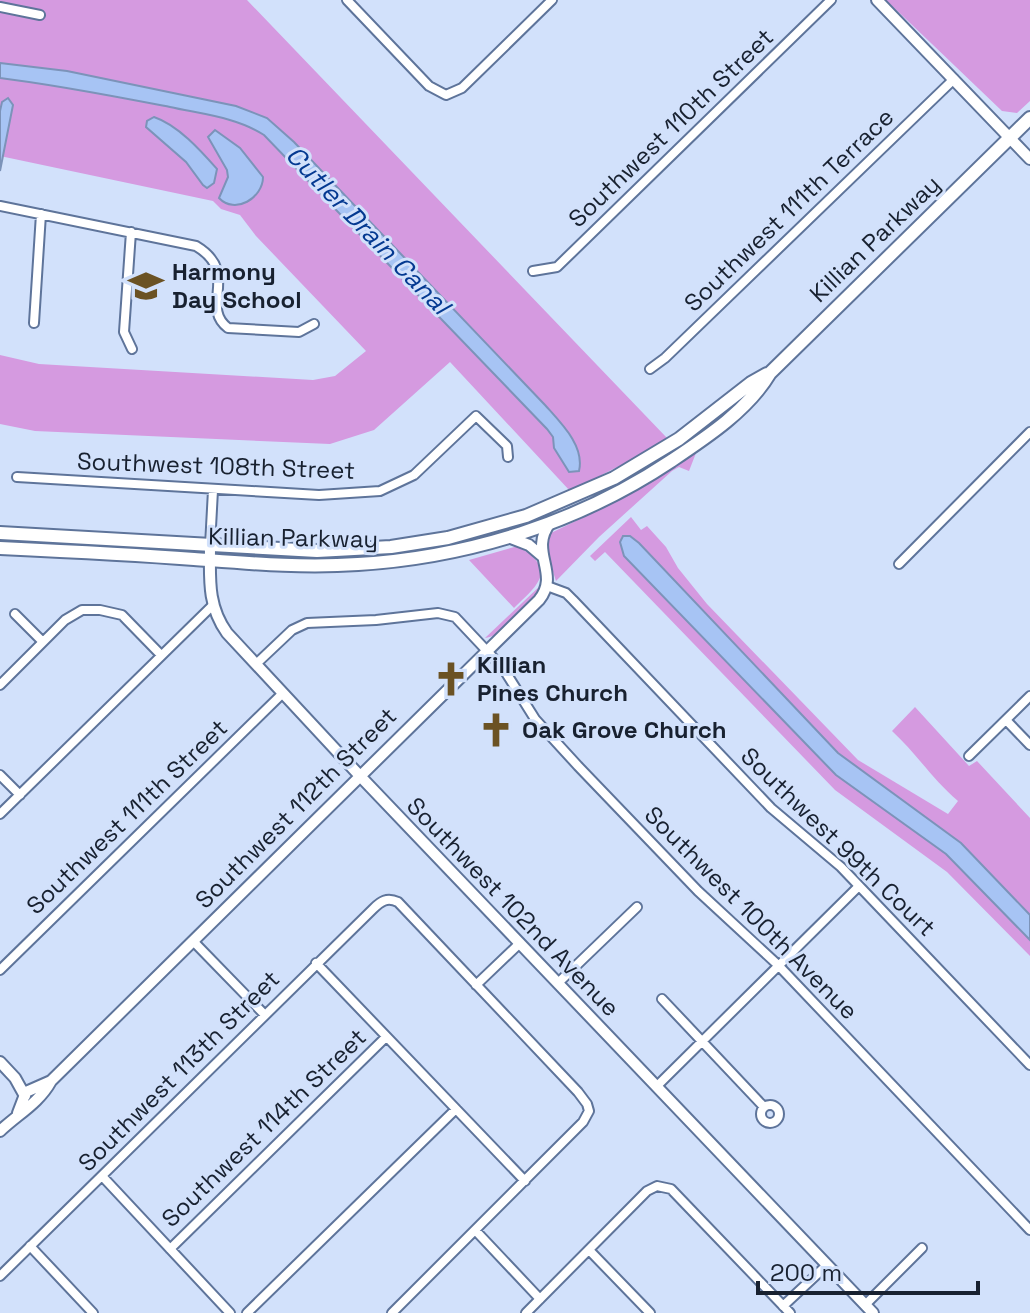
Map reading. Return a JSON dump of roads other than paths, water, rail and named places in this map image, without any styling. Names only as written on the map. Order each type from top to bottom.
[{"type":"main road","points":[[1010,137],[1030,118]]},
{"type":"main road","name":"Killian Parkway","points":[[0,548],[309,566],[367,564],[438,555],[550,523],[621,491],[685,451],[759,391],[770,373],[1010,137]]},
{"type":"main road","name":"Killian Parkway","points":[[0,533],[295,551],[367,549],[448,538],[509,521],[576,496],[641,463],[692,430],[751,383],[770,373]]},
{"type":"street","points":[[347,0],[429,86],[443,95],[462,88],[552,0]]},
{"type":"street","name":"Southwest 110th Street","points":[[533,271],[557,267],[831,0]]},
{"type":"street","points":[[877,0],[1030,159]]},
{"type":"street","points":[[0,7],[40,15]]},
{"type":"street","name":"Southwest 111th Terrace","points":[[650,369],[954,79]]},
{"type":"street","points":[[0,206],[190,244],[207,254],[215,264],[219,276],[217,315],[228,328],[299,332],[314,324]]},
{"type":"street","points":[[34,323],[41,214]]},
{"type":"street","points":[[131,232],[124,332],[132,349]]},
{"type":"street","name":"Southwest 108th Street","points":[[17,477],[319,495],[380,491],[409,479],[476,416],[507,446],[508,457]]},
{"type":"street","points":[[899,564],[1030,432]]},
{"type":"street","name":"Southwest 102nd Avenue","points":[[213,490],[210,546],[212,606],[227,633],[869,1309]]},
{"type":"street","points":[[547,586],[541,539],[550,523]]},
{"type":"street","points":[[508,537],[529,545],[542,556]]},
{"type":"street","name":"Southwest 112th Street","points":[[31,1095],[51,1081],[488,651],[539,600],[547,586]]},
{"type":"street","name":"Southwest 99th Court","points":[[547,586],[566,593],[771,808],[859,886],[1030,1065]]},
{"type":"street","points":[[0,814],[212,606]]},
{"type":"street","points":[[0,685],[73,614],[94,610],[127,618],[161,655]]},
{"type":"street","name":"Southwest 100th Avenue","points":[[256,664],[292,630],[307,623],[438,613],[455,617],[512,679],[528,710],[543,727],[698,891],[778,965],[1030,1230]]},
{"type":"street","points":[[15,614],[43,642]]},
{"type":"street","name":"Southwest 111th Street","points":[[0,970],[283,693]]},
{"type":"street","points":[[969,756],[1030,696]]},
{"type":"street","points":[[1006,720],[1030,745]]},
{"type":"street","points":[[0,775],[20,795]]},
{"type":"street","points":[[657,1086],[859,886]]},
{"type":"street","name":"Southwest 113th Street","points":[[0,1276],[379,903],[389,900],[398,902],[476,985]]},
{"type":"street","points":[[558,983],[637,907]]},
{"type":"street","points":[[193,941],[265,1015]]},
{"type":"street","points":[[392,1313],[586,1119],[589,1107],[578,1092],[476,985],[520,943]]},
{"type":"street","points":[[316,963],[525,1181]]},
{"type":"street","points":[[662,999],[764,1107]]},
{"type":"street","name":"Southwest 114th Street","points":[[170,1249],[386,1037]]},
{"type":"street","points":[[0,1062],[31,1095],[0,1131]]},
{"type":"street","points":[[247,1313],[456,1109]]},
{"type":"street","points":[[102,1176],[230,1313]]},
{"type":"street","points":[[526,1313],[647,1191],[660,1186],[671,1189],[786,1310],[827,1265]]},
{"type":"street","points":[[475,1230],[540,1299]]},
{"type":"street","points":[[30,1246],[93,1313]]},
{"type":"street","points":[[869,1309],[922,1248]]},
{"type":"street","points":[[589,1250],[650,1313]]},
{"type":"water","name":"Cutler Drain Canal","points":[[0,63],[67,71],[236,106],[267,118],[294,142],[558,419],[575,444],[579,471],[569,472],[554,448],[553,437],[547,429],[264,135],[242,124],[206,114],[0,78]]},
{"type":"water","points":[[8,98],[13,105],[0,171],[0,111],[2,102]]},
{"type":"water","points":[[154,117],[180,132],[211,162],[217,169],[214,183],[207,188],[203,185],[186,162],[146,127],[147,121]]},
{"type":"water","points":[[215,130],[240,148],[263,177],[258,192],[247,202],[233,205],[219,198],[228,177],[208,137]]},
{"type":"water","points":[[623,536],[630,536],[639,543],[838,753],[961,843],[1030,915],[1030,940],[946,854],[836,775],[624,556],[620,542]]},
{"type":"place","name":"Harmony Day School","points":[[146,286]]},
{"type":"place","name":"Killian Pines Church","points":[[451,679]]},
{"type":"place","name":"Oak Grove Church","points":[[496,730]]}]
